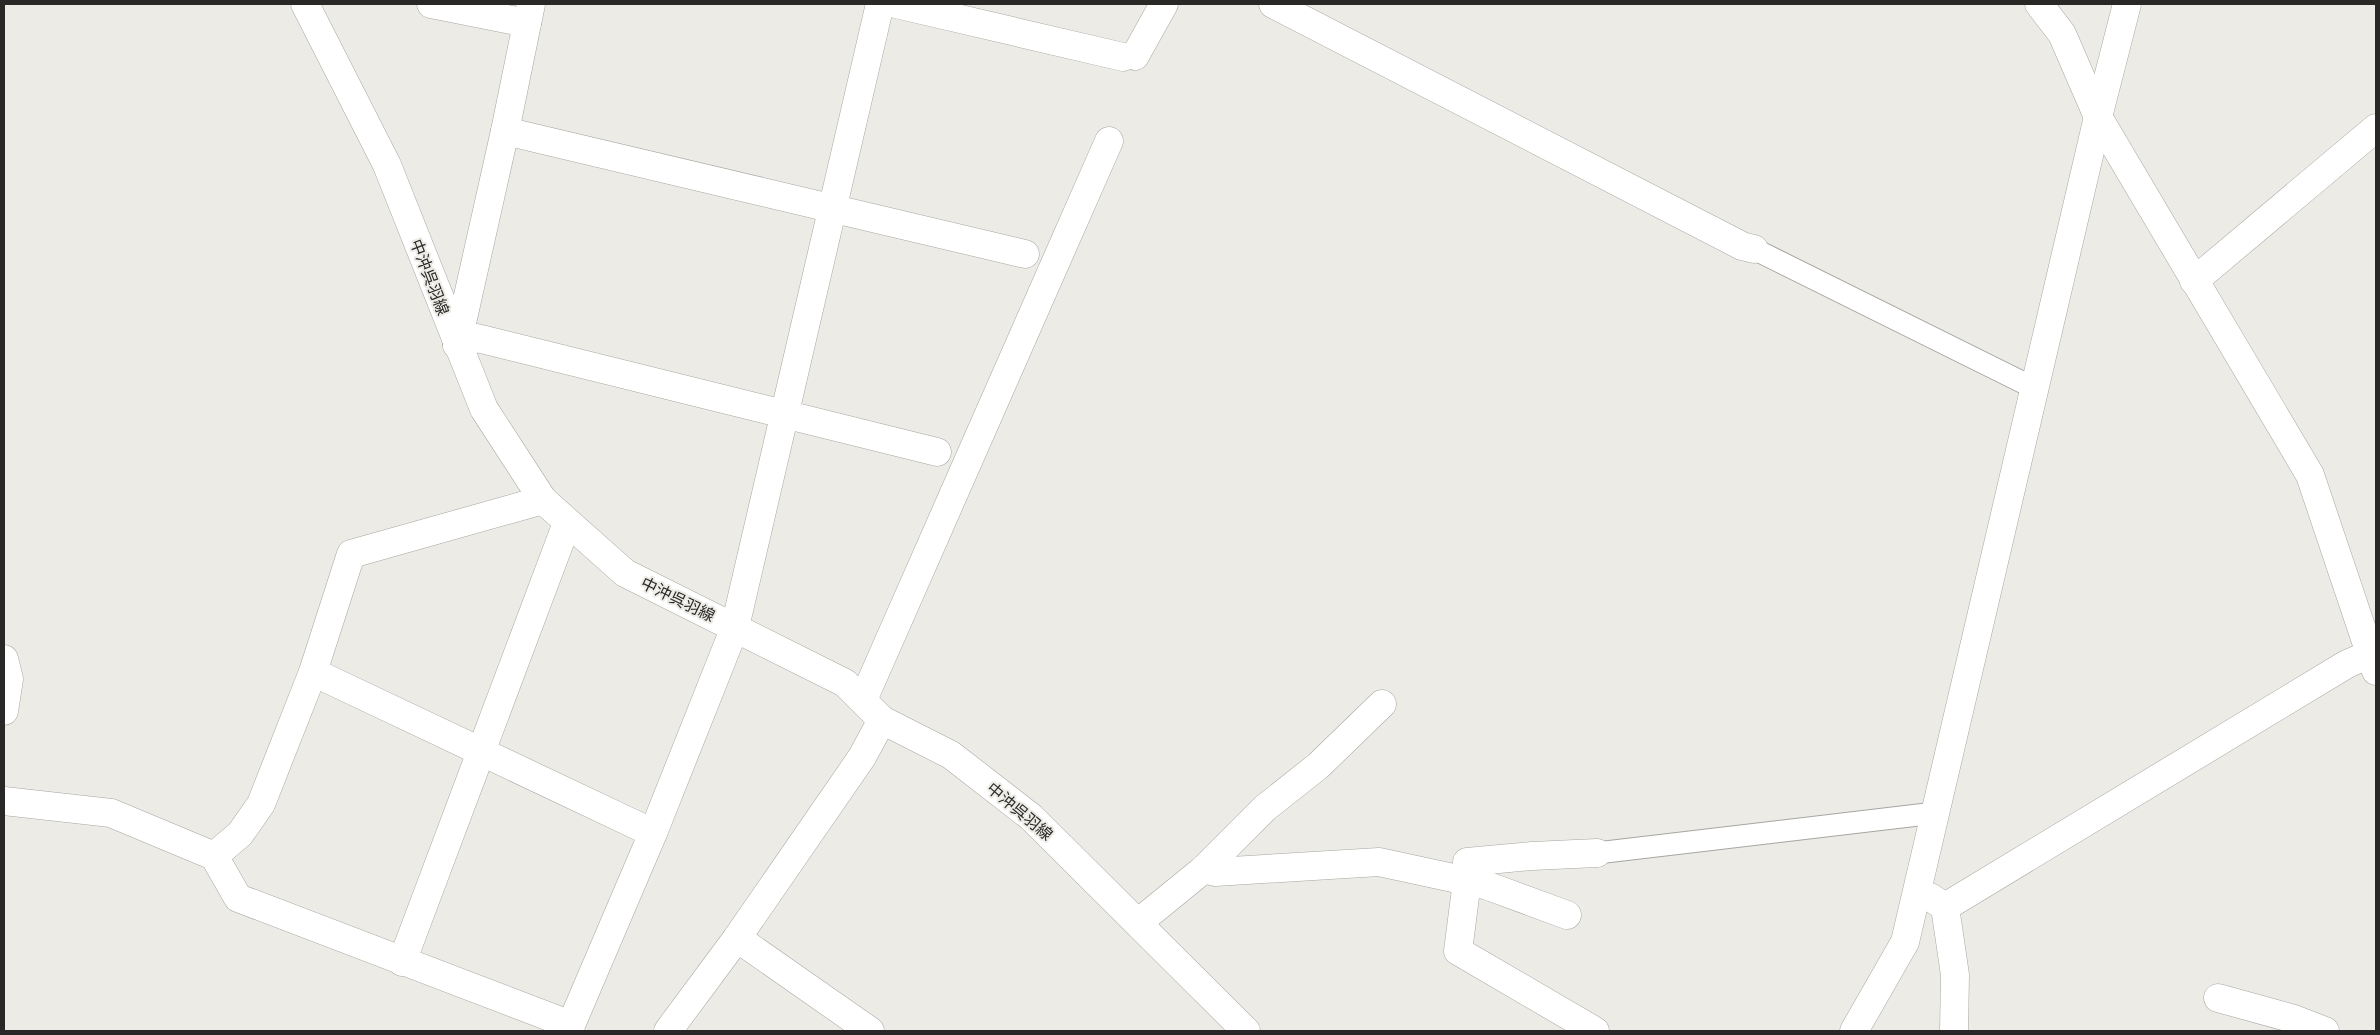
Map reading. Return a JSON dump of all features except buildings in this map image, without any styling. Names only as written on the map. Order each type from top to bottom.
[{"type":"street","name":"中沖呉羽線","points":[[305,4],[387,165],[484,409],[543,500],[625,573],[845,683],[882,720],[951,755],[1031,817],[1139,922],[1246,1031]]},
{"type":"street","points":[[431,4],[529,13],[505,131],[457,345]]},
{"type":"street","points":[[4,801],[111,812],[214,856],[238,898],[570,1028],[653,832],[735,627],[880,4]]},
{"type":"street","points":[[896,4],[1129,57],[1164,4]]},
{"type":"street","points":[[1273,4],[1742,246],[1754,249]]},
{"type":"street","points":[[1946,907],[2338,669],[2374,658],[2310,475],[2098,117],[2062,34],[2039,4]]},
{"type":"street","points":[[1854,1031],[1905,942],[2036,389],[2098,117],[2127,4]]},
{"type":"street","points":[[2194,281],[2376,128]]},
{"type":"street","points":[[505,131],[832,206],[1024,254]]},
{"type":"street","points":[[863,700],[1109,141]]},
{"type":"street","points":[[457,345],[477,338],[938,452]]},
{"type":"street","points":[[214,856],[240,834],[261,804],[313,672],[351,554],[543,500]]},
{"type":"street","points":[[402,962],[567,523]]},
{"type":"street","points":[[4,659],[10,679],[4,711]]},
{"type":"street","points":[[313,672],[653,832]]},
{"type":"street","points":[[1139,922],[1204,869],[1265,808],[1318,766],[1382,704]]},
{"type":"street","points":[[668,1031],[680,1019],[862,757],[882,720]]},
{"type":"street","points":[[1595,1031],[1458,951],[1468,862],[1532,856],[1597,853]]},
{"type":"street","points":[[1204,869],[1215,872],[1380,862],[1488,886],[1567,915]]},
{"type":"street","points":[[1917,888],[1946,907],[1955,975],[1954,1031]]},
{"type":"street","points":[[737,938],[870,1031]]},
{"type":"street","points":[[2218,998],[2294,1019],[2324,1031]]},
{"type":"lane","points":[[1754,249],[2036,389]]},
{"type":"lane","points":[[1597,853],[1935,812]]}]
